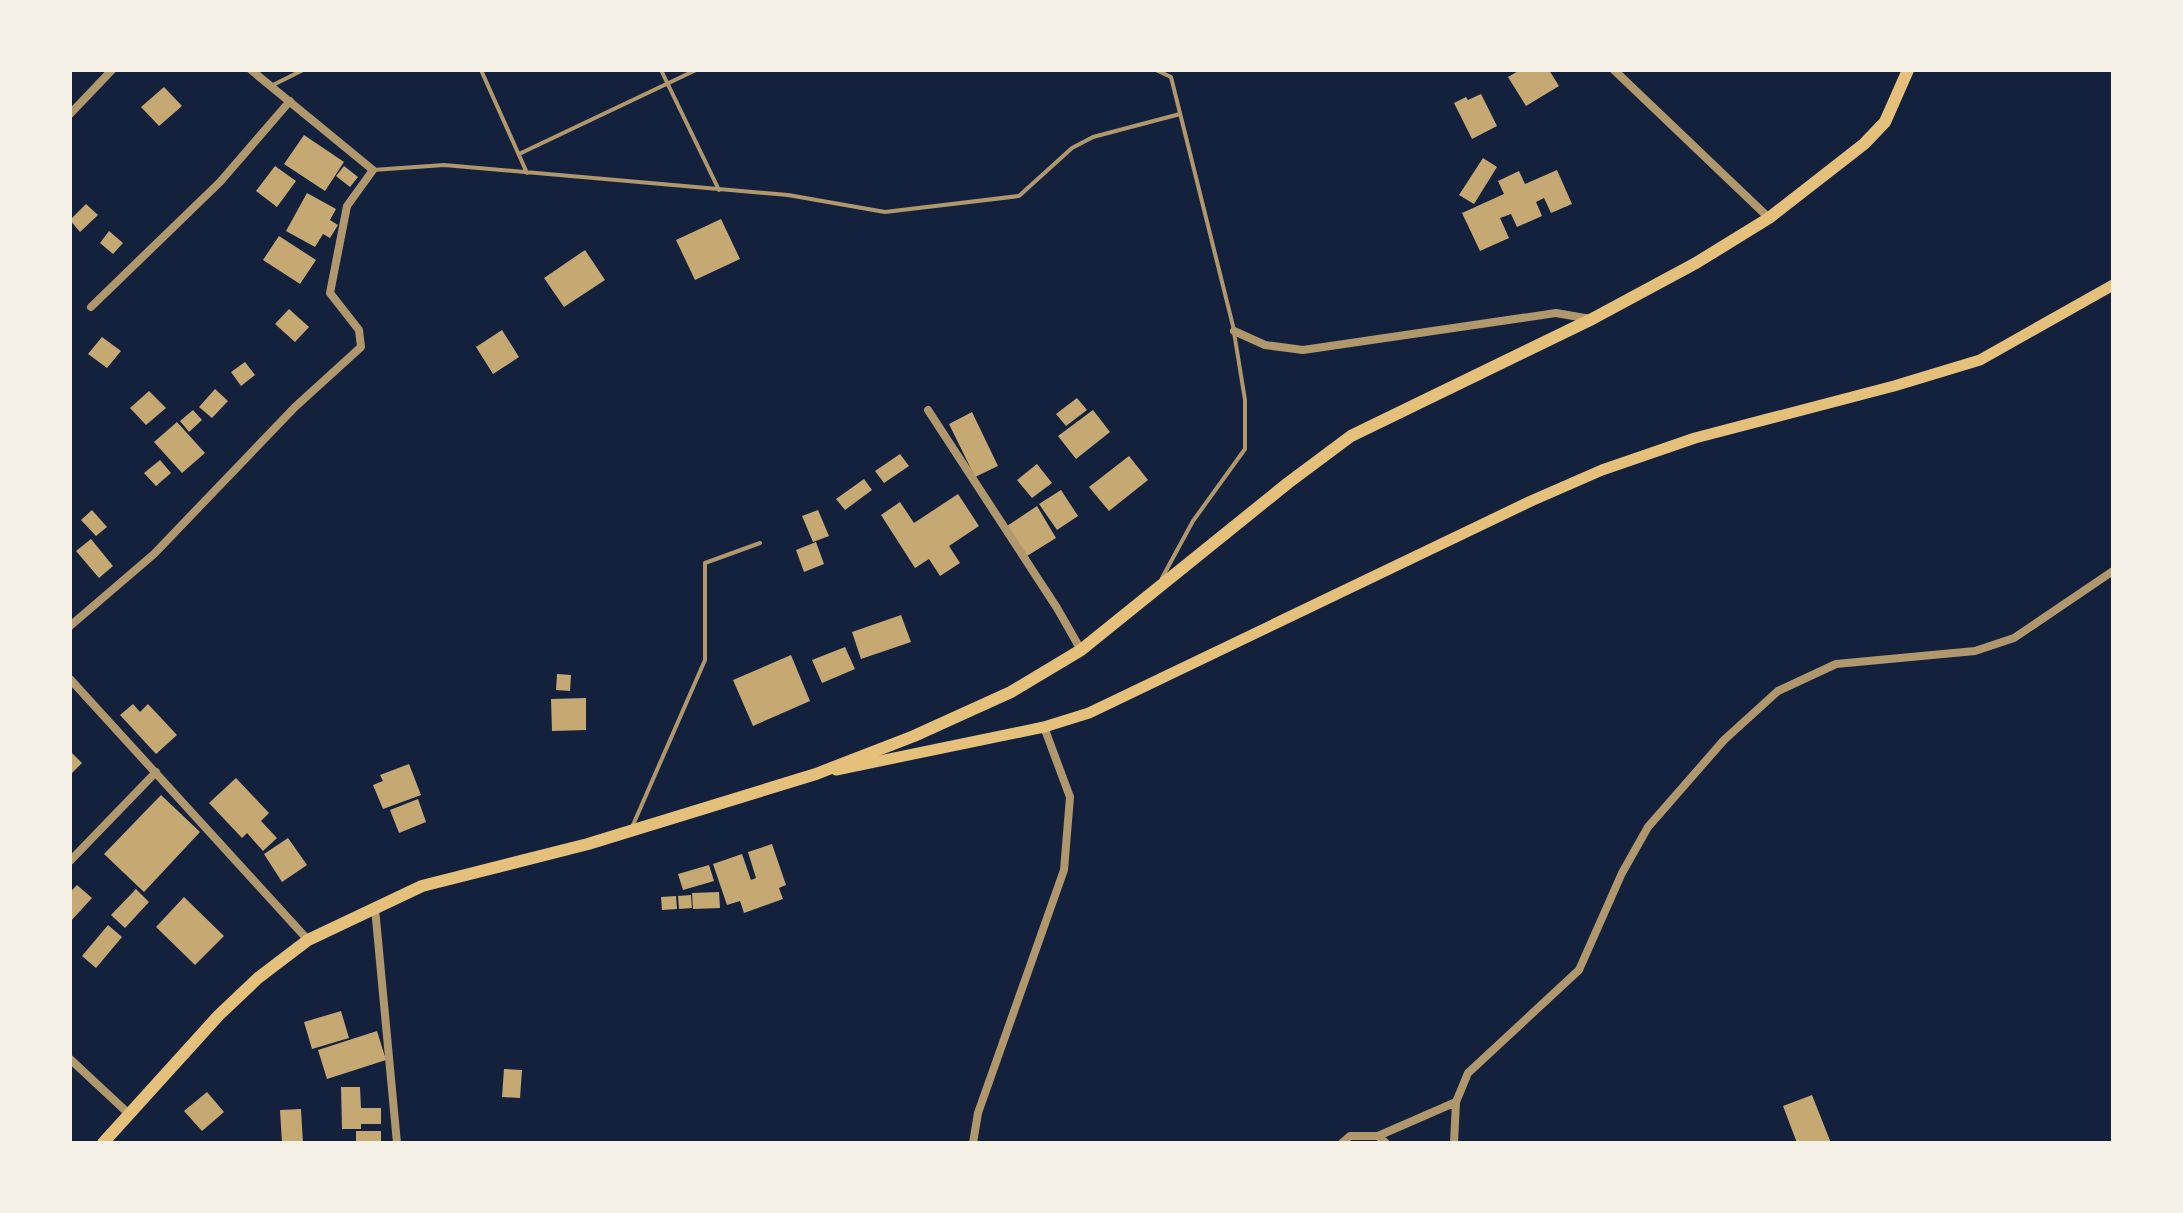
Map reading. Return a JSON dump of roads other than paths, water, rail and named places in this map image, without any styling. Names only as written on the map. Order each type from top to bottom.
[{"type":"main road","points":[[103,1143],[258,978],[308,940],[422,886],[630,831],[816,774],[914,736],[1011,692],[1081,650],[1351,436],[1592,319],[1696,263],[1769,218],[1864,144],[1885,122],[1908,70]]},
{"type":"main road","points":[[816,774],[1044,727],[1089,713],[1602,470],[1695,438],[1980,360],[2113,285]]},
{"type":"street","points":[[70,114],[112,70]]},
{"type":"street","points":[[70,626],[154,554],[295,407],[361,347],[359,330],[330,293],[347,206],[373,170],[251,70]]},
{"type":"street","points":[[1614,70],[1769,218]]},
{"type":"street","points":[[91,307],[220,182],[290,101]]},
{"type":"street","points":[[1234,331],[1265,345],[1303,350],[1556,313],[1592,319]]},
{"type":"street","points":[[928,410],[1081,650]]},
{"type":"street","points":[[1454,1143],[1456,1102],[1468,1073],[1579,970],[1622,873],[1648,827],[1724,740],[1778,691],[1836,664],[1975,651],[2014,638],[2113,571]]},
{"type":"street","points":[[70,679],[308,940]]},
{"type":"street","points":[[973,1143],[978,1113],[1064,870],[1070,797],[1044,727]]},
{"type":"street","points":[[70,861],[156,772]]},
{"type":"street","points":[[375,908],[397,1143]]},
{"type":"street","points":[[70,1059],[129,1114]]},
{"type":"street","points":[[1342,1143],[1350,1136],[1378,1136],[1456,1102]]},
{"type":"street","points":[[1378,1136],[1386,1143]]},
{"type":"lane","points":[[271,86],[303,70]]},
{"type":"lane","points":[[481,70],[527,173]]},
{"type":"lane","points":[[661,70],[719,190]]},
{"type":"lane","points":[[519,154],[696,70]]},
{"type":"lane","points":[[1156,70],[1171,77]]},
{"type":"lane","points":[[1153,594],[1193,521],[1245,449],[1245,400],[1234,331],[1169,70]]},
{"type":"lane","points":[[373,170],[444,165],[788,195],[885,212],[1019,196],[1072,148],[1093,137],[1180,114]]},
{"type":"lane","points":[[630,831],[705,660],[705,563],[760,543]]}]
